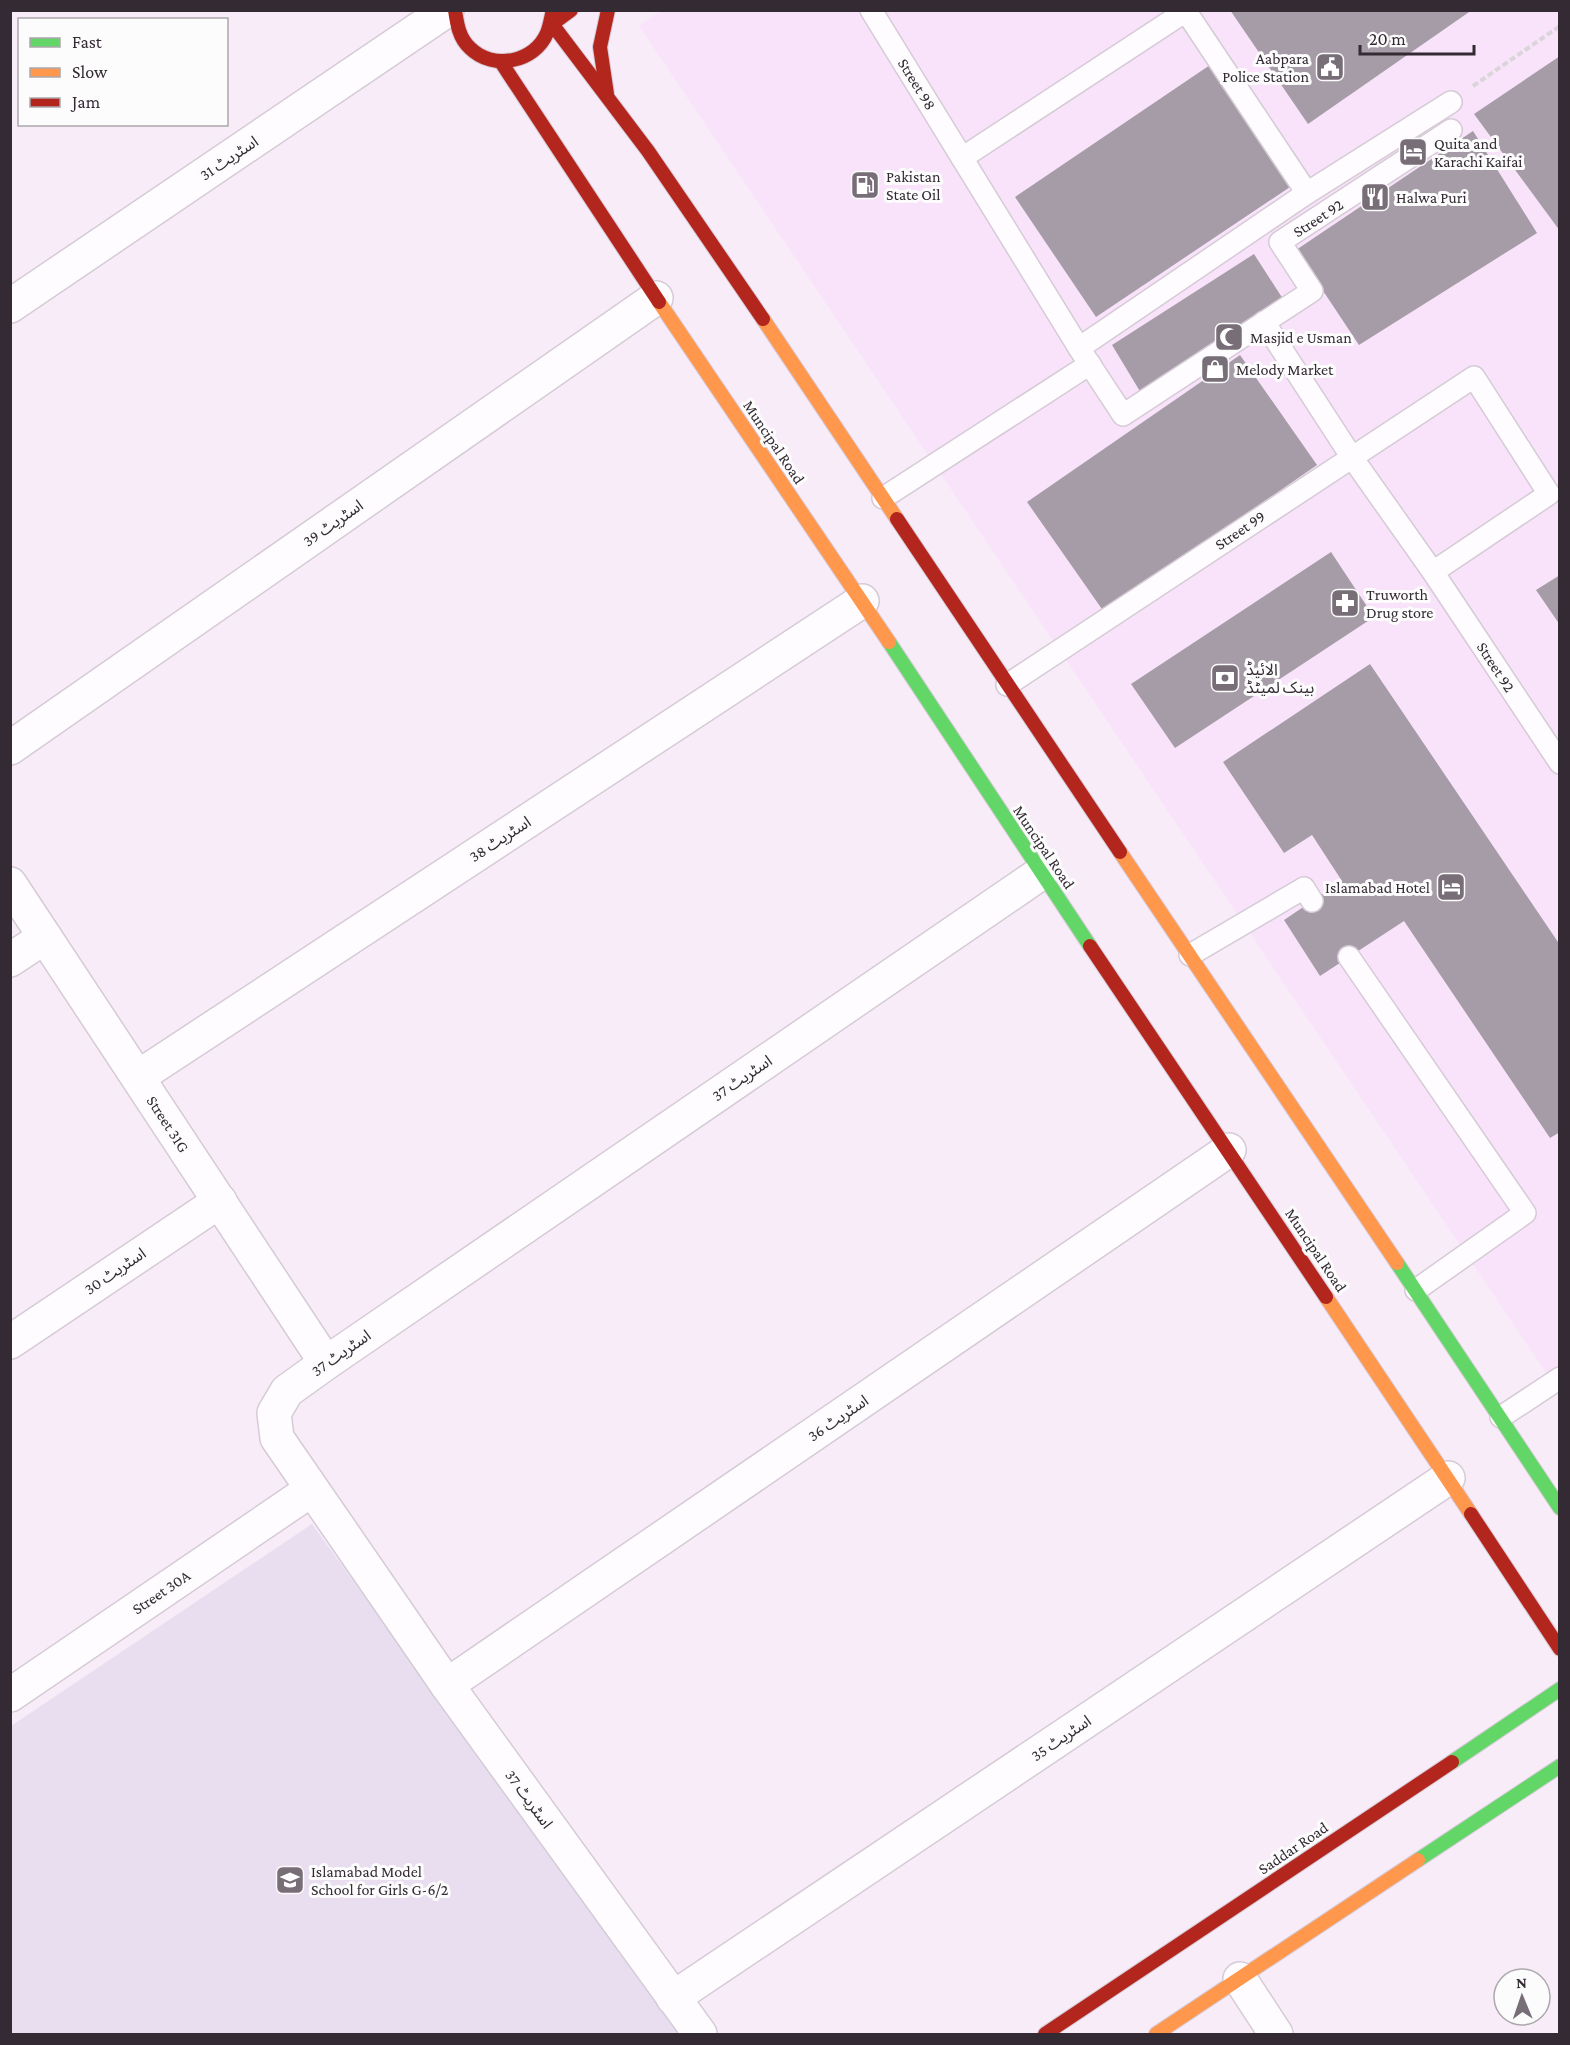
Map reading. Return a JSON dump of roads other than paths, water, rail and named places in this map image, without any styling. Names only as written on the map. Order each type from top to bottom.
[{"type":"street","name":"اسٹریٹ 31","points":[[10,306],[447,10]]},
{"type":"street","points":[[455,10],[455,21],[460,37],[471,50],[484,58],[501,62],[514,61],[528,56],[538,48],[547,37],[552,17]]},
{"type":"street","points":[[552,17],[571,10]]},
{"type":"street","points":[[608,10],[600,47],[608,98]]},
{"type":"street","points":[[552,17],[608,98],[655,160],[1416,1290],[1560,1508]]},
{"type":"street","name":"Muncipal Road","points":[[501,62],[656,298],[862,601],[1560,1649]]},
{"type":"street","name":"اسٹریٹ 39","points":[[10,748],[656,298]]},
{"type":"street","name":"اسٹریٹ 38","points":[[138,1077],[862,601]]},
{"type":"street","name":"اسٹریٹ 37","points":[[700,2034],[447,1685],[311,1490],[277,1438],[274,1413],[287,1391],[326,1363],[1041,873]]},
{"type":"street","name":"Street 31G","points":[[10,884],[326,1363]]},
{"type":"street","points":[[10,960],[45,937]]},
{"type":"street","name":"اسٹریٹ 36","points":[[447,1685],[1229,1150]]},
{"type":"street","name":"اسٹریٹ 30","points":[[10,1341],[220,1201]]},
{"type":"street","name":"اسٹریٹ 35","points":[[673,1998],[1448,1478]]},
{"type":"street","name":"Street 30A","points":[[10,1695],[311,1490]]},
{"type":"street","name":"Saddar Road","points":[[1044,2034],[1560,1689]]},
{"type":"street","points":[[1156,2034],[1560,1766]]},
{"type":"street","points":[[1240,1979],[1276,2034]]},
{"type":"lane","name":"Street 98","points":[[871,10],[1084,356],[1123,415]]},
{"type":"lane","points":[[962,158],[1186,11],[1307,194]]},
{"type":"lane","points":[[883,498],[1307,194],[1450,102]]},
{"type":"lane","name":"Street 92","points":[[1123,415],[1312,291],[1281,243],[1450,130]]},
{"type":"lane","name":"Street 92","points":[[1264,321],[1351,456],[1433,572],[1560,763]]},
{"type":"lane","name":"Street 99","points":[[1007,685],[1474,377],[1549,494],[1433,572]]},
{"type":"lane","points":[[1190,956],[1304,888],[1312,901]]},
{"type":"lane","points":[[1349,957],[1525,1213],[1416,1290]]},
{"type":"lane","points":[[1501,1417],[1560,1378]]},
{"type":"place","name":"Aabpara Police Station","points":[[1330,67]]},
{"type":"place","name":"Quita and Karachi Kaifai","points":[[1413,152]]},
{"type":"place","name":"Pakistan State Oil","points":[[865,185]]},
{"type":"place","name":"Halwa Puri","points":[[1375,197]]},
{"type":"place","name":"Masjid e Usman","points":[[1229,337]]},
{"type":"place","name":"Melody Market","points":[[1215,369]]},
{"type":"place","name":"Truworth Drug store","points":[[1345,603]]},
{"type":"place","name":"الائیڈ بینک لمیٹڈ","points":[[1225,678]]},
{"type":"place","name":"Islamabad Hotel","points":[[1451,887]]},
{"type":"place","name":"Islamabad Model School for Girls G-6/2","points":[[290,1880]]}]
